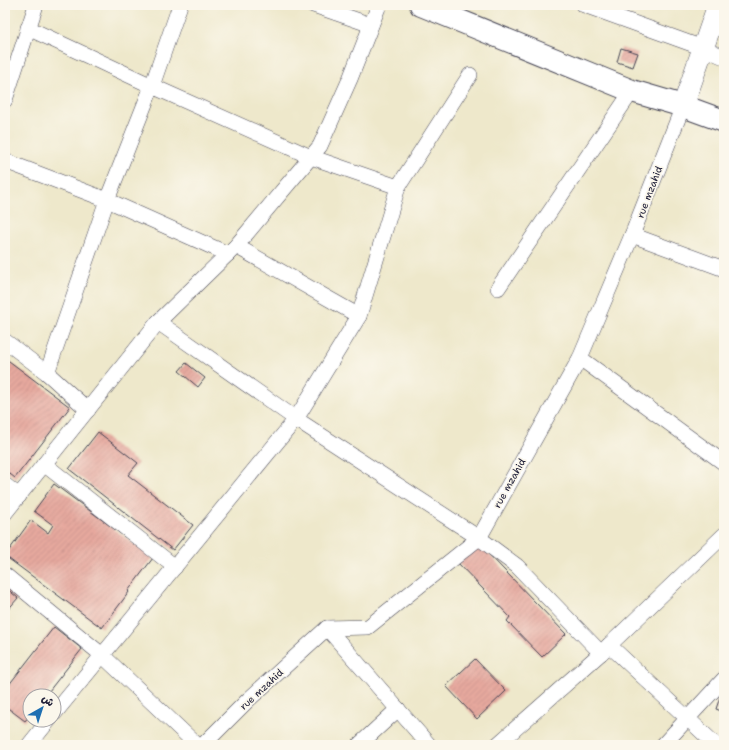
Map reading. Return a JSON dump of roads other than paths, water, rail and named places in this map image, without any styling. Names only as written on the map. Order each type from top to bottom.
[{"type":"main road","points":[[421,5],[632,91],[683,106],[724,121]]},
{"type":"street","points":[[5,100],[36,5]]},
{"type":"street","points":[[47,373],[107,200],[152,86],[180,5]]},
{"type":"street","points":[[313,5],[371,25]]},
{"type":"street","points":[[5,513],[158,322],[232,250],[320,146],[350,79],[379,5]]},
{"type":"street","points":[[584,5],[724,57]]},
{"type":"street","points":[[683,106],[718,5]]},
{"type":"street","points":[[28,28],[152,86],[311,157],[398,187]]},
{"type":"street","points":[[62,704],[296,419],[359,316],[398,187],[470,75]]},
{"type":"street","points":[[498,288],[632,91]]},
{"type":"street","name":"rue mzahid","points":[[203,745],[247,701],[327,628],[368,628],[479,538],[580,358],[632,235],[683,106]]},
{"type":"street","points":[[5,161],[232,250],[359,316]]},
{"type":"street","points":[[632,235],[724,269]]},
{"type":"street","points":[[158,322],[296,419],[479,538],[517,566],[605,649],[688,719],[716,745]]},
{"type":"street","points":[[5,341],[47,373],[88,410]]},
{"type":"street","points":[[580,358],[724,463]]},
{"type":"street","points":[[44,464],[175,567]]},
{"type":"street","points":[[5,485],[19,496]]},
{"type":"street","points":[[497,745],[605,649],[724,535]]},
{"type":"street","points":[[5,576],[102,655],[197,745]]},
{"type":"street","points":[[327,628],[429,745]]},
{"type":"street","points":[[663,745],[724,679]]},
{"type":"street","points":[[359,745],[398,709]]},
{"type":"street","points":[[29,745],[43,728]]}]
